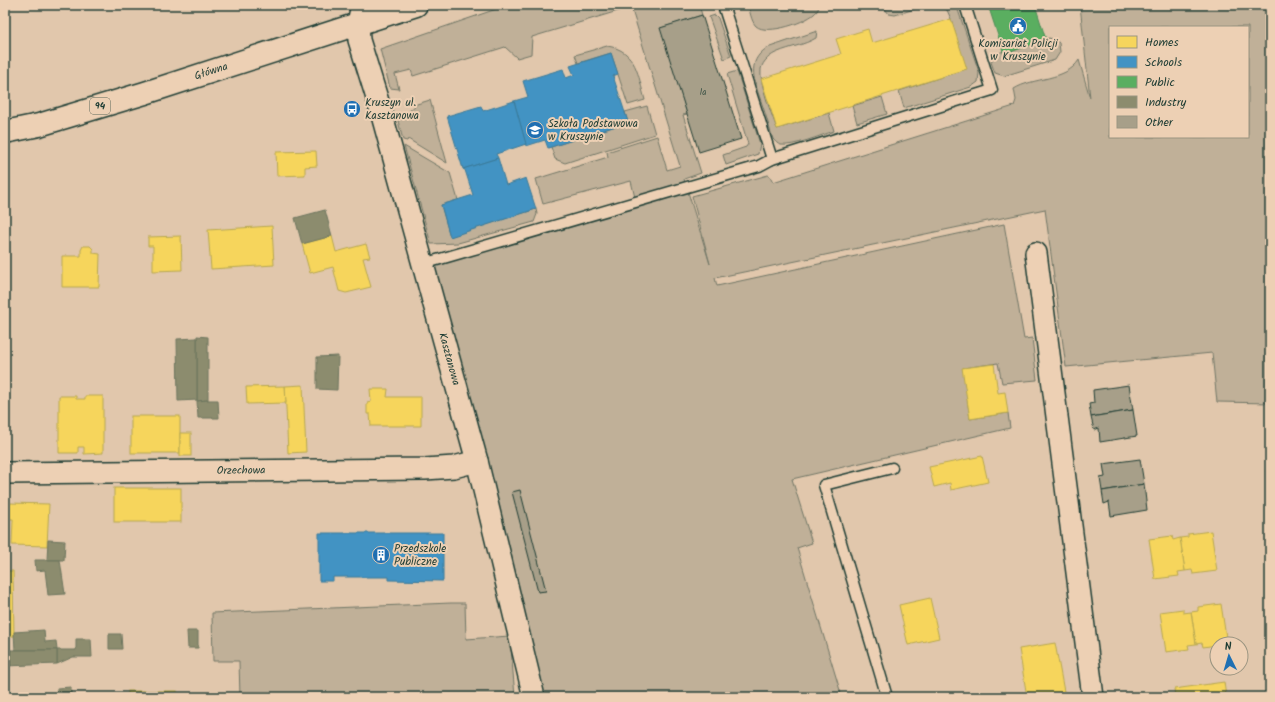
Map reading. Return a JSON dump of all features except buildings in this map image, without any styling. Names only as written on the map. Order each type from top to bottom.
[{"type":"main road","name":"Główna","points":[[5,132],[39,124],[145,93],[360,14],[416,5]]},
{"type":"street","name":"Kasztanowa","points":[[360,14],[359,40],[380,108],[477,461],[534,697]]},
{"type":"street","points":[[1036,253],[1093,697]]},
{"type":"street","name":"Orzechowa","points":[[5,473],[425,469],[454,467],[477,461]]},
{"type":"lane","points":[[723,5],[772,159]]},
{"type":"lane","points":[[423,264],[759,166],[772,159],[992,90],[964,5]]},
{"type":"lane","points":[[887,697],[824,485],[892,468]]},
{"type":"shaded area","points":[[508,5],[699,5],[702,15],[661,28],[687,114],[683,115],[701,173],[684,179],[710,264],[692,196],[768,175],[773,182],[1014,106],[1016,100],[1014,89],[1030,82],[1066,72],[1079,60],[1090,98],[1080,5],[1270,5],[1270,403],[1217,402],[1212,353],[1066,367],[1045,209],[715,278],[717,286],[1004,224],[1024,339],[1032,338],[1037,380],[1002,383],[998,363],[963,368],[970,419],[1008,413],[1010,428],[792,479],[812,543],[797,548],[842,697],[534,697],[423,264],[636,202],[631,181],[543,204],[536,179],[608,157],[607,152],[657,136],[667,170],[680,166],[631,7],[532,37],[531,54],[517,58],[505,47],[413,76],[411,70],[395,74],[399,89],[390,88],[380,49]]},
{"type":"shaded area","points":[[748,5],[819,5],[817,11],[813,15],[797,23],[778,29],[761,29],[754,24]]},
{"type":"shaded area","points":[[899,5],[928,5],[895,15],[889,14],[885,9]]},
{"type":"shaded area","points":[[938,5],[955,5],[958,10],[979,72],[978,82],[971,87],[904,108],[899,91],[966,69],[951,19],[947,10]]},
{"type":"shaded area","points":[[715,15],[718,18],[731,56],[724,59],[709,17]]},
{"type":"shaded area","points":[[817,31],[816,38],[778,52],[767,59],[763,63],[761,69],[762,82],[766,99],[777,129],[829,113],[834,131],[799,143],[780,145],[773,139],[755,81],[754,66],[760,54],[767,48]]},
{"type":"shaded area","points":[[1049,38],[1056,40],[1059,43],[1060,52],[1055,60],[1004,76],[995,73],[991,62],[994,56],[1003,51],[1004,54]]},
{"type":"shaded area","points":[[607,46],[617,48],[625,53],[635,66],[645,100],[628,105],[611,53],[578,63],[575,55]]},
{"type":"shaded area","points":[[737,71],[760,144],[758,154],[726,165],[723,155],[746,147],[748,144],[727,74]]},
{"type":"shaded area","points":[[882,97],[887,114],[857,123],[852,106]]},
{"type":"shaded area","points":[[430,100],[447,163],[408,139],[407,141],[403,140],[398,121],[417,104]]},
{"type":"shaded area","points":[[647,106],[655,134],[565,163],[555,159],[551,147],[628,122],[625,112]]},
{"type":"shaded area","points":[[404,146],[450,173],[458,200],[441,205],[450,236],[536,209],[537,214],[534,222],[458,243],[431,244]]},
{"type":"shaded area","points":[[465,603],[466,639],[510,636],[515,697],[240,697],[239,661],[213,661],[212,613]]},
{"type":"place","name":"Komisariat Policji w Kruszynie","points":[[1018,26]]},
{"type":"place","name":"Kruszyn ul. Kasztanowa","points":[[352,109]]},
{"type":"place","name":"Szkoła Podstawowa w Kruszynie","points":[[535,130]]},
{"type":"place","name":"Przedszkole Publiczne","points":[[381,555]]}]
